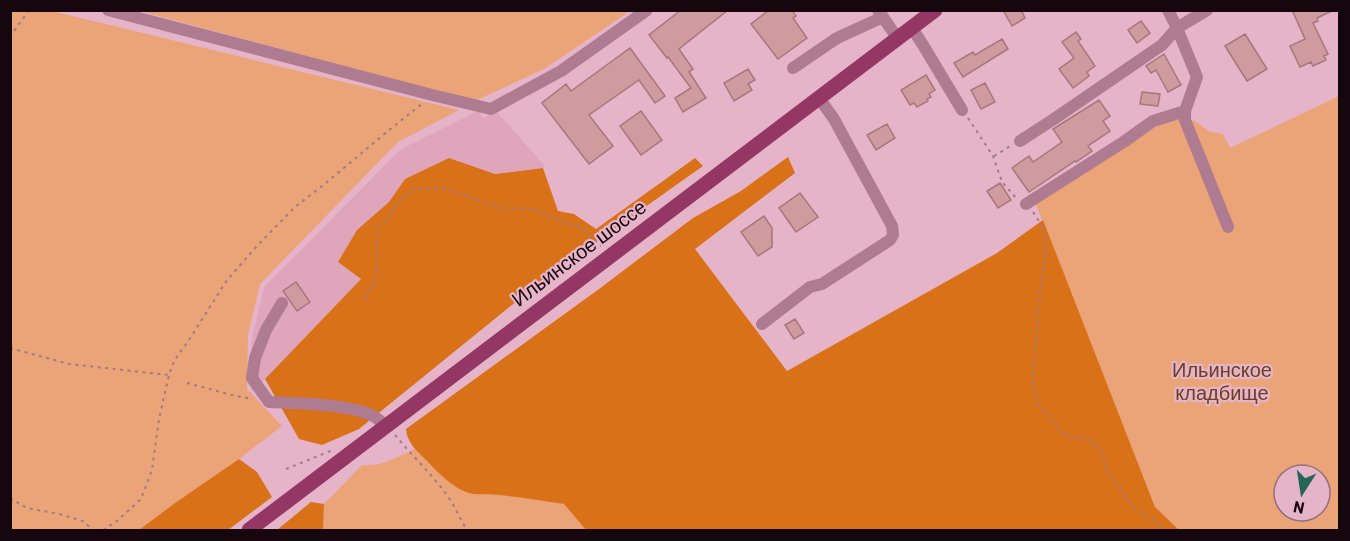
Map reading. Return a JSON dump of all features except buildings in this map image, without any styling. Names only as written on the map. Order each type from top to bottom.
[{"type":"main road","name":"Ильинское шоссе","points":[[249,531],[935,10]]},
{"type":"street","points":[[108,10],[490,109],[561,71],[647,10]]},
{"type":"street","points":[[1168,10],[1197,77],[1185,111],[1185,120],[1228,227]]},
{"type":"street","points":[[1020,141],[1162,45],[1177,28],[1208,10]]},
{"type":"street","points":[[793,68],[837,38],[880,14],[897,39]]},
{"type":"street","points":[[912,28],[962,110]]},
{"type":"street","points":[[762,324],[810,287],[822,284],[890,240],[893,235],[892,226],[831,114],[819,98]]},
{"type":"street","points":[[1026,204],[1153,121],[1185,111]]},
{"type":"street","points":[[282,303],[266,330],[255,358],[252,378],[269,402],[303,403],[353,409],[374,416],[387,426]]},
{"type":"path","points":[[10,37],[29,10]]},
{"type":"path","points":[[103,531],[141,499],[152,470],[159,419],[174,362],[227,280],[255,247],[295,207],[432,95]]},
{"type":"path","points":[[993,156],[1020,141]]},
{"type":"path","points":[[365,299],[367,292],[374,285],[377,272],[375,259],[378,251],[376,239],[378,226],[387,222],[391,212],[402,198],[414,189],[444,188],[500,208],[534,209],[582,228],[606,250],[614,253]]},
{"type":"path","points":[[1038,309],[1032,380],[1039,406],[1064,435],[1091,441],[1103,453],[1107,472],[1136,510],[1154,520],[1164,531]]},
{"type":"path","points":[[10,348],[69,364],[169,375]]},
{"type":"path","points":[[188,383],[269,402]]},
{"type":"path","points":[[387,426],[452,502],[467,531]]},
{"type":"path","points":[[286,469],[333,450]]},
{"type":"path","points":[[10,498],[27,507],[82,521],[93,531]]},
{"type":"shaded area","points":[[478,111],[483,118],[496,111],[545,166],[495,174],[449,158],[405,179],[389,202],[357,230],[338,262],[361,279],[252,392],[248,370],[253,334],[264,287],[401,149]]},
{"type":"shaded area","points":[[788,157],[795,173],[695,249],[787,371],[997,253],[1043,220],[1155,507],[1179,530],[586,530],[564,504],[466,492],[440,474],[413,446],[406,429],[693,218],[741,191]]},
{"type":"shaded area","points":[[449,158],[495,174],[543,168],[558,211],[574,214],[596,229],[695,158],[703,166],[549,275],[359,429],[322,445],[299,439],[265,379],[361,279],[338,262],[357,230],[389,202],[405,179]]},
{"type":"shaded area","points":[[239,459],[257,472],[272,497],[228,530],[139,530],[175,503]]},
{"type":"shaded area","points":[[311,502],[324,504],[323,530],[277,530]]},
{"type":"green space","points":[[10,11],[52,11],[459,110],[398,142],[260,284],[248,335],[247,389],[282,426],[139,530],[11,530]]},
{"type":"green space","points":[[140,11],[630,11],[544,69],[475,101]]},
{"type":"green space","name":"Ильинское кладбище","points":[[1339,96],[1339,530],[1179,530],[1155,507],[1035,202],[1169,119],[1195,121],[1210,132],[1223,134],[1230,148]]},
{"type":"green space","points":[[415,449],[439,473],[460,489],[475,494],[496,494],[564,504],[586,530],[323,530],[324,504],[362,465],[383,463]]}]
